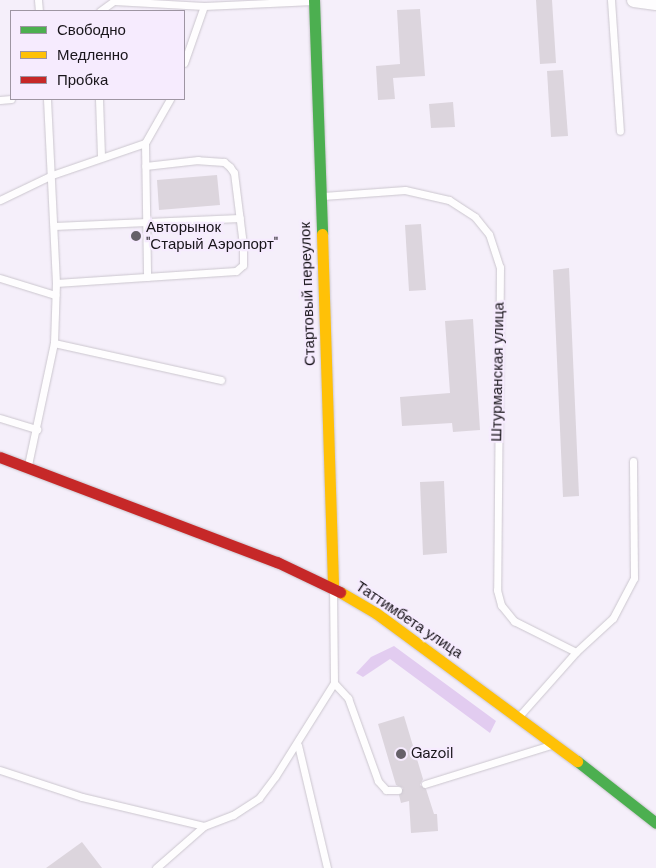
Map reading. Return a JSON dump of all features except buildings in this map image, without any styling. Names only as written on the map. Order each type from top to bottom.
[{"type":"main road","name":"Стартовый переулок","points":[[314,0],[333,587]]},
{"type":"main road","name":"Таттимбета улица","points":[[0,457],[28,465],[277,562],[333,587],[376,613],[519,716],[656,823]]},
{"type":"street","points":[[634,0],[656,3]]},
{"type":"lane","points":[[101,10],[114,1],[204,6],[314,0]]},
{"type":"lane","points":[[611,0],[620,131]]},
{"type":"lane","points":[[185,60],[204,6]]},
{"type":"lane","points":[[28,465],[54,343],[56,283],[47,100]]},
{"type":"lane","points":[[99,100],[101,156]]},
{"type":"lane","points":[[147,277],[145,143],[169,100]]},
{"type":"lane","points":[[0,200],[52,175],[101,156],[145,143]]},
{"type":"lane","points":[[56,283],[236,271],[243,265],[240,218],[234,173],[224,162],[198,160],[146,166]]},
{"type":"lane","name":"Штурманская улица","points":[[320,196],[405,190],[449,200],[475,217],[489,234],[500,267],[497,590],[501,605],[514,621],[576,652]]},
{"type":"lane","points":[[54,226],[240,218]]},
{"type":"lane","points":[[0,278],[55,295]]},
{"type":"lane","points":[[54,343],[221,380]]},
{"type":"lane","points":[[0,418],[37,429]]},
{"type":"lane","points":[[519,716],[576,652],[612,618],[634,578],[633,462]]},
{"type":"lane","points":[[156,868],[204,826],[233,815],[259,798],[298,745],[334,683],[333,587]]},
{"type":"lane","points":[[334,683],[348,698],[378,781],[386,790],[398,790]]},
{"type":"lane","points":[[425,784],[555,744]]},
{"type":"lane","points":[[298,745],[327,868]]},
{"type":"lane","points":[[0,770],[82,797],[204,826]]},
{"type":"shaded area","points":[[394,646],[496,721],[490,733],[390,659],[363,677],[356,673],[371,657]]},
{"type":"traffic: fast","points":[[314,0],[322,234]]},
{"type":"traffic: fast","points":[[577,761],[656,823]]},
{"type":"traffic: slow","points":[[322,234],[333,587]]},
{"type":"traffic: slow","points":[[340,592],[376,613],[577,761]]},
{"type":"traffic: jam","points":[[0,457],[277,562],[340,592]]},
{"type":"place","name":"Авторынок \"Старый Аэропорт\"","points":[[136,236]]},
{"type":"place","name":"Gazoil","points":[[401,754]]}]
